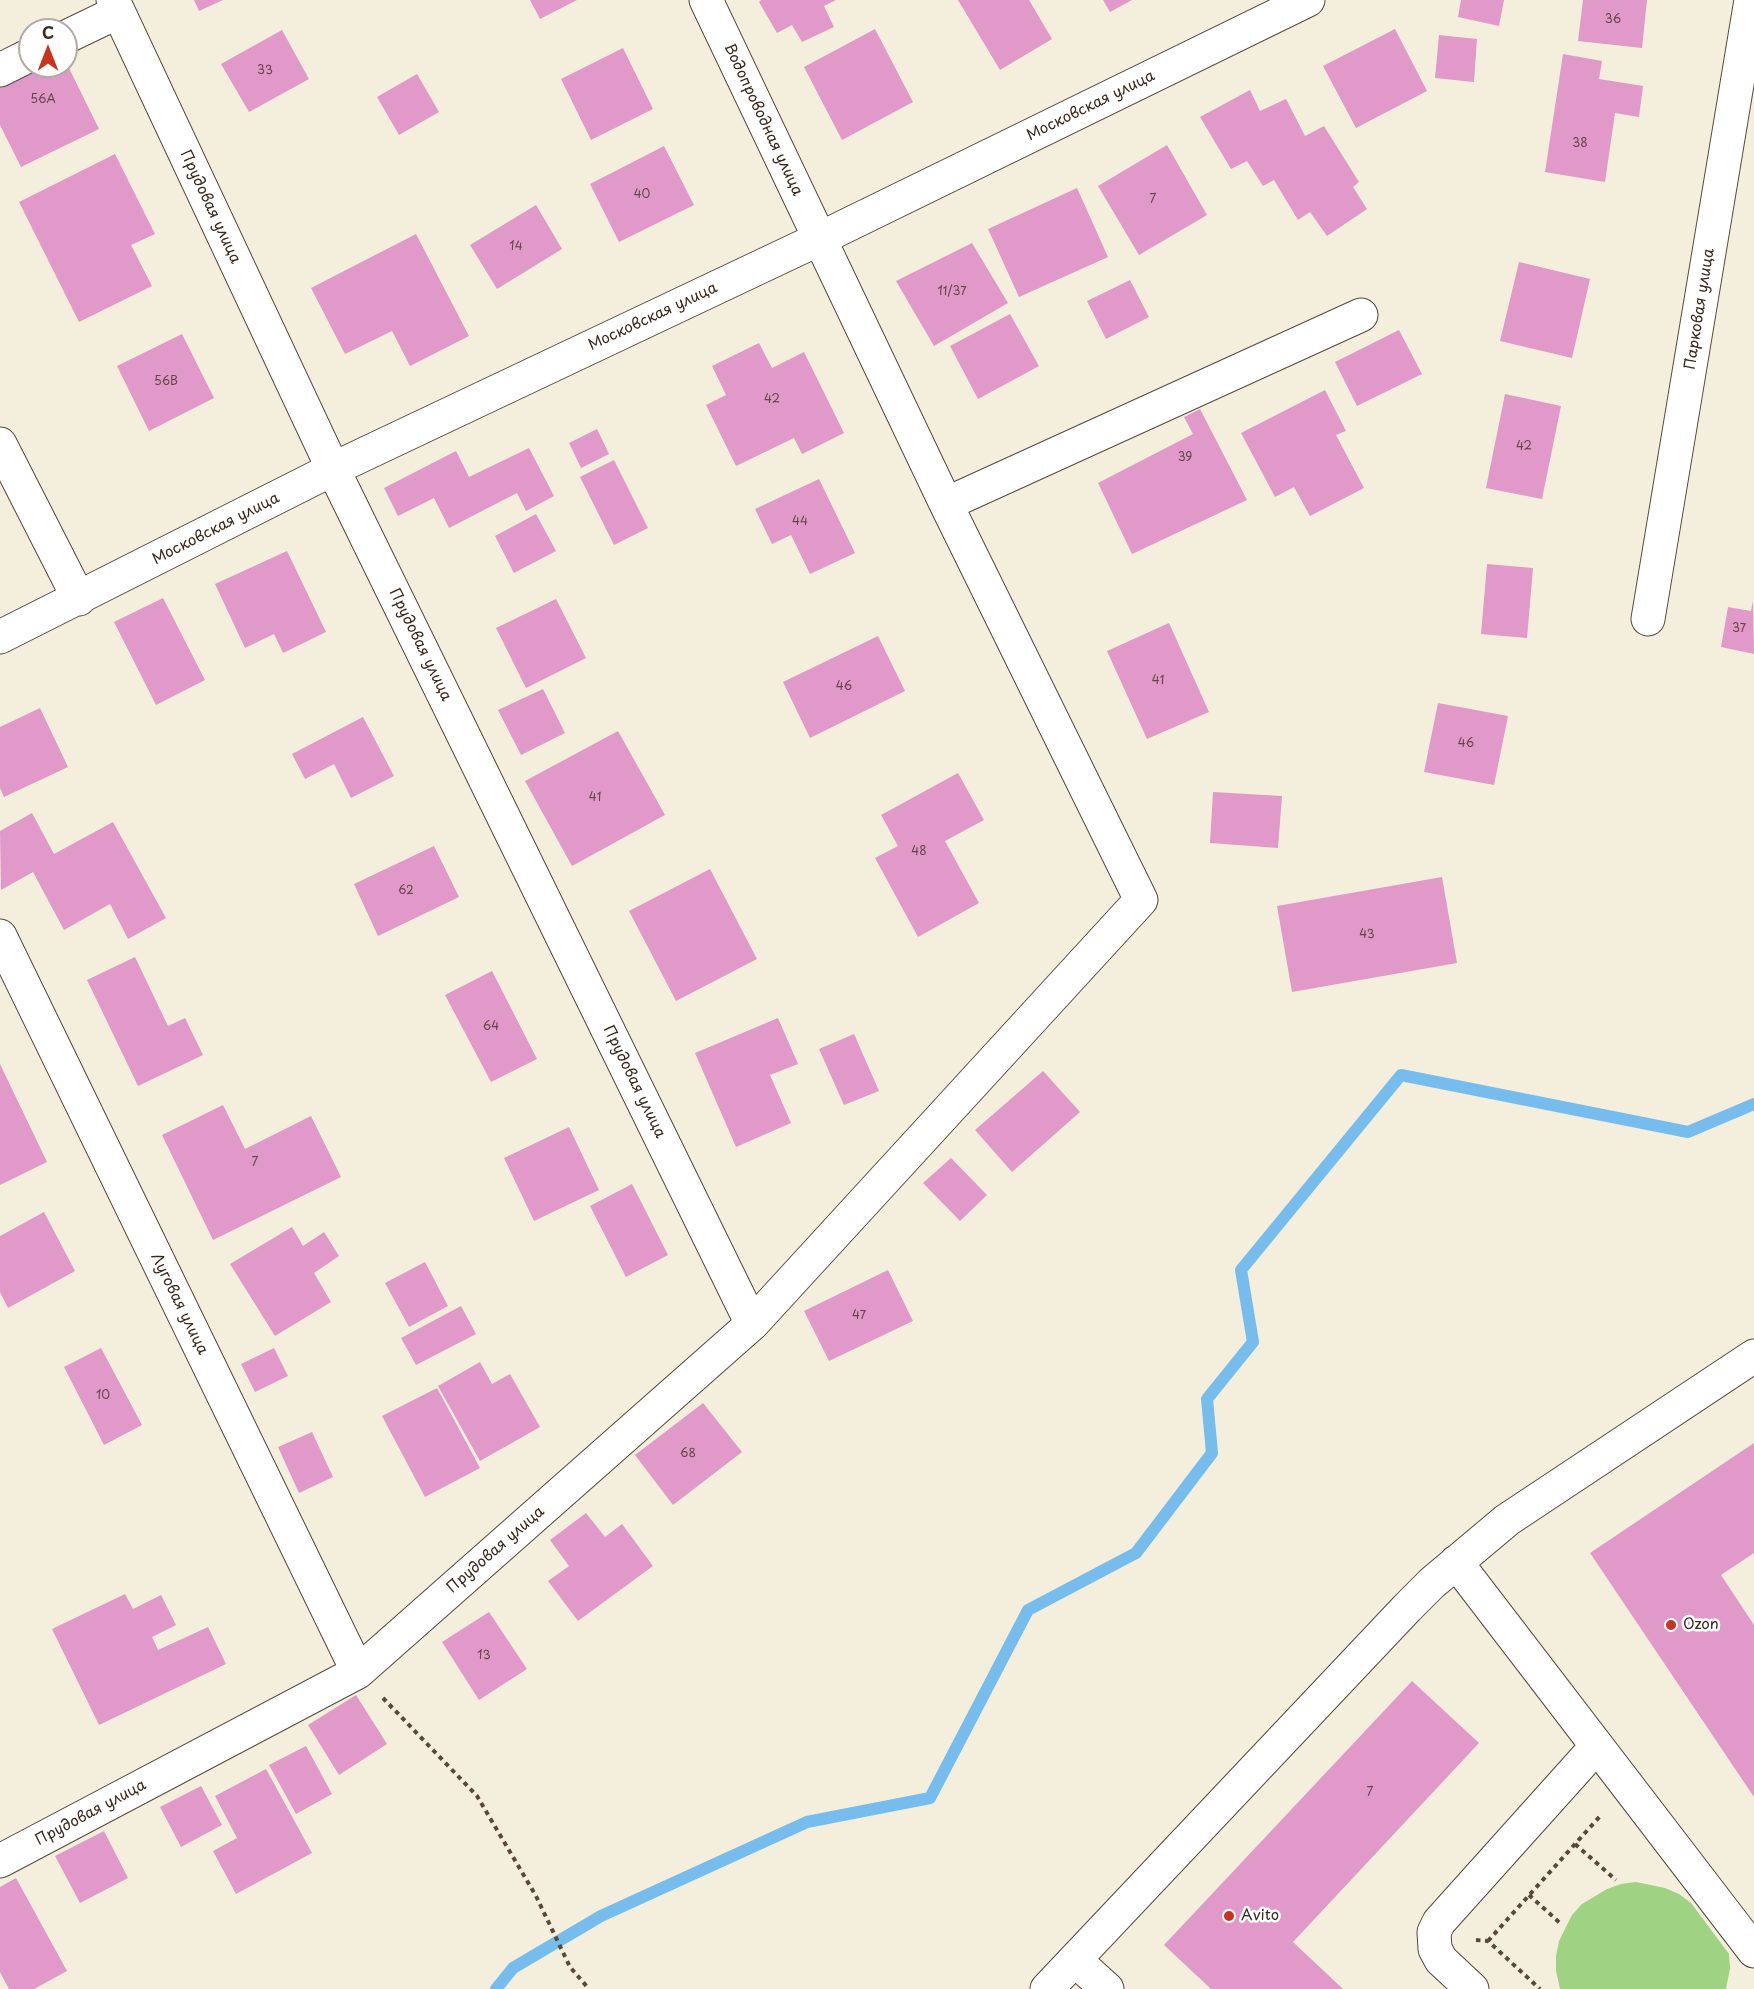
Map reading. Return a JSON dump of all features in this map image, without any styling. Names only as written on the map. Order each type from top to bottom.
[{"type":"street","name":"Водопроводная улица","points":[[706,0],[946,504],[1141,900],[752,1324]]},
{"type":"street","name":"Московская улица","points":[[0,637],[333,469],[819,239],[1252,13],[1308,0]]},
{"type":"street","name":"Парковая улица","points":[[1648,619],[1751,0]]},
{"type":"street","points":[[78,30],[116,6]]},
{"type":"street","name":"Прудовая улица","points":[[0,1861],[358,1672],[752,1324],[333,469],[116,6]]},
{"type":"street","points":[[0,70],[18,61]]},
{"type":"street","points":[[946,504],[1361,315]]},
{"type":"street","points":[[0,444],[79,598]]},
{"type":"street","name":"Луговая улица","points":[[0,936],[358,1672]]},
{"type":"street","points":[[1047,1989],[1407,1608],[1456,1562],[1507,1520],[1754,1356]]},
{"type":"street","points":[[1456,1562],[1754,1951]]},
{"type":"street","points":[[1472,1989],[1441,1960],[1435,1949],[1434,1932],[1439,1922],[1597,1746]]},
{"type":"street","points":[[1075,1960],[1107,1989]]},
{"type":"path","points":[[358,1672],[477,1796],[536,1896],[570,1967],[589,1989]]},
{"type":"path","points":[[1488,1941],[1627,1786]]},
{"type":"path","points":[[1575,1844],[1616,1880]]},
{"type":"path","points":[[1529,1895],[1560,1923]]},
{"type":"green space","points":[[1636,1882],[1665,1888],[1691,1903],[1729,1954],[1730,1968],[1726,1989],[1560,1989],[1556,1971],[1556,1956],[1559,1941],[1572,1915],[1582,1904],[1607,1889]]},
{"type":"building","points":[[194,0],[223,0],[199,11]]},
{"type":"building","points":[[530,0],[577,0],[540,19]]},
{"type":"building","points":[[761,0],[836,0],[824,6],[834,27],[802,42],[792,25],[777,33],[759,2]]},
{"type":"building","points":[[958,0],[1029,0],[1052,39],[1000,70]]},
{"type":"building","points":[[1103,0],[1132,0],[1110,12]]},
{"type":"building","points":[[1461,0],[1504,0],[1499,26],[1458,17]]},
{"type":"building","points":[[1583,0],[1647,0],[1642,48],[1578,41]]},
{"type":"building","points":[[875,29],[913,102],[842,140],[804,67]]},
{"type":"building","points":[[1395,29],[1427,91],[1356,128],[1323,66]]},
{"type":"building","points":[[282,30],[309,79],[249,112],[221,64]]},
{"type":"building","points":[[1439,35],[1477,39],[1474,82],[1435,78]]},
{"type":"building","points":[[623,48],[653,109],[591,140],[561,79]]},
{"type":"building","points":[[1563,54],[1602,61],[1599,79],[1643,86],[1639,117],[1615,113],[1605,182],[1545,172]]},
{"type":"building","points":[[18,70],[18,78],[74,78],[99,129],[21,167],[0,125],[0,75]]},
{"type":"building","points":[[417,74],[439,112],[399,135],[377,97]]},
{"type":"building","points":[[1250,90],[1260,111],[1286,99],[1305,136],[1324,126],[1359,182],[1353,187],[1367,209],[1327,236],[1310,212],[1298,220],[1274,180],[1263,186],[1247,161],[1231,169],[1200,117]]},
{"type":"building","points":[[1167,145],[1207,215],[1139,255],[1098,186]]},
{"type":"building","points":[[664,146],[694,205],[619,242],[590,184]]},
{"type":"building","points":[[115,154],[155,234],[131,245],[152,286],[79,322],[19,202]]},
{"type":"building","points":[[1077,188],[1108,257],[1019,297],[988,229]]},
{"type":"building","points":[[536,205],[562,249],[497,289],[470,245]]},
{"type":"building","points":[[416,234],[469,336],[410,366],[392,331],[345,354],[311,288]]},
{"type":"building","points":[[972,243],[1008,303],[934,346],[896,281]]},
{"type":"building","points":[[1519,262],[1590,279],[1572,358],[1500,341]]},
{"type":"building","points":[[1130,280],[1149,317],[1106,339],[1087,301]]},
{"type":"building","points":[[1010,314],[1039,366],[978,399],[950,346]]},
{"type":"building","points":[[1399,330],[1422,374],[1357,406],[1335,362]]},
{"type":"building","points":[[182,334],[214,398],[149,431],[117,366]]},
{"type":"building","points":[[759,343],[772,368],[804,352],[844,433],[802,454],[794,438],[736,466],[706,405],[726,395],[712,366]]},
{"type":"building","points":[[1325,390],[1346,431],[1336,435],[1364,488],[1310,516],[1294,487],[1275,497],[1241,433]]},
{"type":"building","points":[[1505,394],[1561,406],[1542,499],[1486,488]]},
{"type":"building","points":[[1200,409],[1247,500],[1132,554],[1098,483],[1193,434],[1184,417]]},
{"type":"building","points":[[597,429],[609,454],[581,468],[569,443]]},
{"type":"building","points":[[529,448],[554,496],[526,511],[517,493],[449,528],[434,498],[398,516],[384,488],[456,451],[469,477]]},
{"type":"building","points":[[614,460],[648,528],[614,545],[580,477]]},
{"type":"building","points":[[819,479],[855,553],[810,574],[791,535],[772,544],[755,509]]},
{"type":"building","points":[[536,514],[556,551],[514,573],[495,536]]},
{"type":"building","points":[[287,551],[326,632],[283,653],[274,634],[245,648],[215,584]]},
{"type":"building","points":[[1487,564],[1533,568],[1527,638],[1481,634]]},
{"type":"building","points":[[163,598],[205,680],[156,705],[114,622]]},
{"type":"building","points":[[556,599],[586,658],[526,688],[496,628]]},
{"type":"building","points":[[1753,601],[1754,654],[1721,647],[1728,607],[1751,611]]},
{"type":"building","points":[[1169,623],[1209,712],[1147,739],[1107,651]]},
{"type":"building","points":[[878,636],[905,691],[810,738],[783,682]]},
{"type":"building","points":[[543,689],[565,733],[521,755],[498,710]]},
{"type":"building","points":[[1438,703],[1508,716],[1494,785],[1424,772]]},
{"type":"building","points":[[40,708],[68,767],[4,797],[0,788],[0,727]]},
{"type":"building","points":[[363,717],[394,776],[351,798],[334,764],[305,779],[292,754]]},
{"type":"building","points":[[618,731],[665,815],[572,866],[525,781]]},
{"type":"building","points":[[958,773],[984,820],[945,841],[979,903],[918,937],[875,858],[898,846],[881,815]]},
{"type":"building","points":[[1213,792],[1282,796],[1278,848],[1210,843]]},
{"type":"building","points":[[32,813],[54,854],[113,822],[166,918],[128,939],[110,904],[64,930],[33,872],[1,890],[0,831]]},
{"type":"building","points":[[434,846],[459,897],[378,936],[354,884]]},
{"type":"building","points":[[710,869],[757,959],[676,1001],[629,911]]},
{"type":"building","points":[[1442,877],[1457,963],[1292,992],[1277,906]]},
{"type":"building","points":[[135,957],[168,1026],[185,1018],[203,1055],[138,1086],[87,980]]},
{"type":"building","points":[[492,971],[537,1059],[491,1082],[445,995]]},
{"type":"building","points":[[778,1018],[798,1064],[770,1075],[791,1123],[736,1147],[695,1053]]},
{"type":"building","points":[[854,1034],[879,1091],[844,1105],[819,1049]]},
{"type":"building","points":[[0,1064],[47,1162],[0,1185]]},
{"type":"building","points":[[1043,1071],[1080,1112],[1012,1172],[975,1130]]},
{"type":"building","points":[[223,1105],[245,1149],[311,1116],[341,1177],[213,1240],[162,1135]]},
{"type":"building","points":[[569,1127],[599,1190],[534,1221],[504,1158]]},
{"type":"building","points":[[951,1158],[987,1195],[960,1221],[923,1183]]},
{"type":"building","points":[[632,1184],[668,1255],[626,1277],[590,1206]]},
{"type":"building","points":[[44,1212],[75,1271],[8,1308],[0,1292],[0,1236]]},
{"type":"building","points":[[292,1227],[303,1246],[324,1232],[339,1256],[314,1273],[331,1302],[275,1336],[230,1264]]},
{"type":"building","points":[[425,1262],[448,1306],[409,1327],[385,1283]]},
{"type":"building","points":[[888,1270],[913,1321],[829,1361],[804,1311]]},
{"type":"building","points":[[461,1306],[476,1334],[416,1365],[401,1338]]},
{"type":"building","points":[[101,1348],[142,1425],[104,1445],[64,1367]]},
{"type":"building","points":[[274,1348],[288,1376],[255,1392],[241,1364]]},
{"type":"building","points":[[480,1362],[492,1384],[510,1374],[540,1427],[480,1461],[438,1386]]},
{"type":"building","points":[[437,1388],[480,1468],[425,1497],[382,1416]]},
{"type":"building","points":[[703,1403],[742,1452],[673,1505],[635,1455]]},
{"type":"building","points":[[312,1432],[333,1477],[299,1493],[278,1447]]},
{"type":"building","points":[[1754,1443],[1754,1553],[1721,1575],[1754,1625],[1754,1797],[1590,1553]]},
{"type":"building","points":[[586,1513],[605,1537],[622,1524],[653,1566],[578,1621],[548,1581],[569,1566],[550,1540]]},
{"type":"building","points":[[125,1594],[133,1609],[161,1595],[176,1625],[152,1637],[158,1650],[208,1627],[226,1664],[99,1725],[52,1629]]},
{"type":"building","points":[[489,1612],[527,1669],[479,1700],[442,1642]]},
{"type":"building","points":[[1412,1681],[1479,1743],[1293,1942],[1343,1989],[1211,1989],[1164,1945]]},
{"type":"building","points":[[356,1695],[387,1744],[339,1775],[308,1725]]},
{"type":"building","points":[[306,1746],[332,1794],[296,1814],[269,1765]]},
{"type":"building","points":[[266,1769],[312,1853],[236,1894],[213,1851],[237,1838],[215,1796]]},
{"type":"building","points":[[201,1786],[222,1825],[181,1847],[160,1807]]},
{"type":"building","points":[[104,1831],[128,1878],[80,1903],[55,1856]]},
{"type":"building","points":[[16,1878],[67,1971],[34,1989],[9,1989],[0,1972],[0,1887]]},
{"type":"waterway","points":[[496,1989],[513,1968],[601,1916],[807,1822],[930,1798],[1028,1610],[1136,1553],[1212,1453],[1207,1399],[1253,1342],[1241,1270],[1401,1075],[1688,1132],[1754,1104]]},
{"type":"place","name":"Ozon","points":[[1671,1625]]},
{"type":"place","name":"Avito","points":[[1229,1916]]}]
